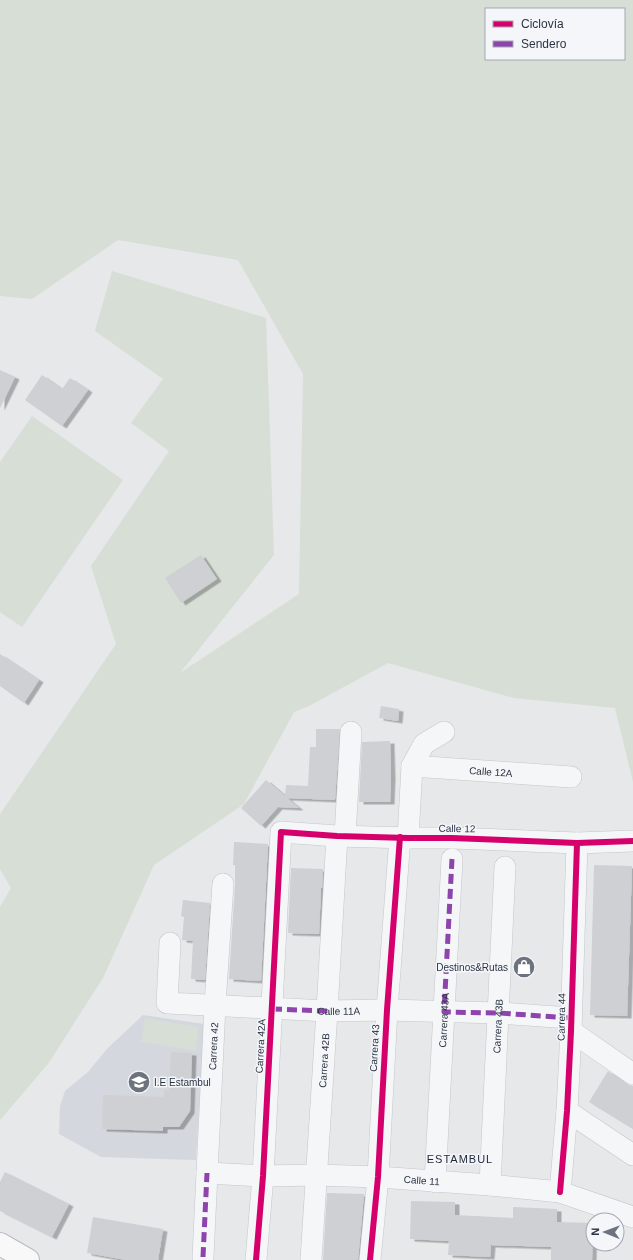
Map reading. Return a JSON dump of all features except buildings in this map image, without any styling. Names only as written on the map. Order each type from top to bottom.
[{"type":"highway","points":[[0,1244],[28,1260]]},
{"type":"street","name":"Carrera 42B","points":[[311,1260],[327,1011],[351,732]]},
{"type":"street","points":[[412,766],[424,744],[444,732]]},
{"type":"street","name":"Calle 12A","points":[[412,766],[571,777]]},
{"type":"street","name":"Carrera 43","points":[[370,1260],[378,1177],[386,1010],[412,766]]},
{"type":"street","name":"Calle 12","points":[[281,832],[341,836],[452,838],[577,843],[633,840]]},
{"type":"street","name":"Carrera 42A","points":[[256,1260],[263,1176],[281,832]]},
{"type":"street","name":"Carrera 44","points":[[560,1192],[567,1111],[577,843]]},
{"type":"street","name":"Carrera 43A","points":[[435,1182],[452,859]]},
{"type":"street","name":"Carrera 43B","points":[[490,1185],[505,867]]},
{"type":"street","name":"Carrera 42","points":[[203,1257],[215,1005],[223,884]]},
{"type":"street","name":"Calle 11A","points":[[170,943],[167,1003],[327,1011],[386,1010],[499,1013],[571,1025]]},
{"type":"street","points":[[571,1025],[633,1074]]},
{"type":"street","points":[[567,1111],[633,1155]]},
{"type":"street","name":"Calle 11","points":[[207,1173],[263,1176],[317,1175],[378,1177],[490,1185],[560,1192],[633,1217]]},
{"type":"shaded area","points":[[0,0],[633,0],[633,782],[615,708],[514,698],[388,663],[309,706],[294,712],[244,804],[154,865],[103,978],[48,1064],[0,1120],[0,907],[11,888],[0,869],[0,814],[116,644],[91,566],[169,451],[131,423],[163,379],[95,331],[112,271],[266,318],[274,555],[180,673],[299,594],[303,374],[238,260],[118,240],[32,299],[0,296]]},
{"type":"shaded area","points":[[32,416],[123,480],[22,627],[0,612],[0,462]]},
{"type":"shaded area","name":"I.E Estambul","points":[[143,1015],[204,1024],[196,1160],[101,1157],[59,1134],[60,1106],[65,1091],[88,1072],[107,1049]]},
{"type":"shaded area","points":[[145,1018],[199,1027],[196,1051],[141,1042]]},
{"type":"marked path","points":[[452,859],[444,1012],[499,1013],[571,1018]]},
{"type":"marked path","points":[[272,1009],[327,1011]]},
{"type":"marked path","points":[[203,1257],[207,1173]]},
{"type":"cycle path","points":[[256,1260],[263,1176],[281,832],[337,836],[452,838],[577,843],[633,841]]},
{"type":"cycle path","points":[[370,1260],[378,1177],[387,1010],[400,837]]},
{"type":"cycle path","points":[[560,1192],[567,1111],[571,1031],[577,843]]},
{"type":"place","name":"Destinos&Rutas","points":[[524,967]]},
{"type":"place","name":"I.E Estambul","points":[[139,1082]]},
{"type":"district","name":"ESTAMBUL","points":[[460,1159]]}]
